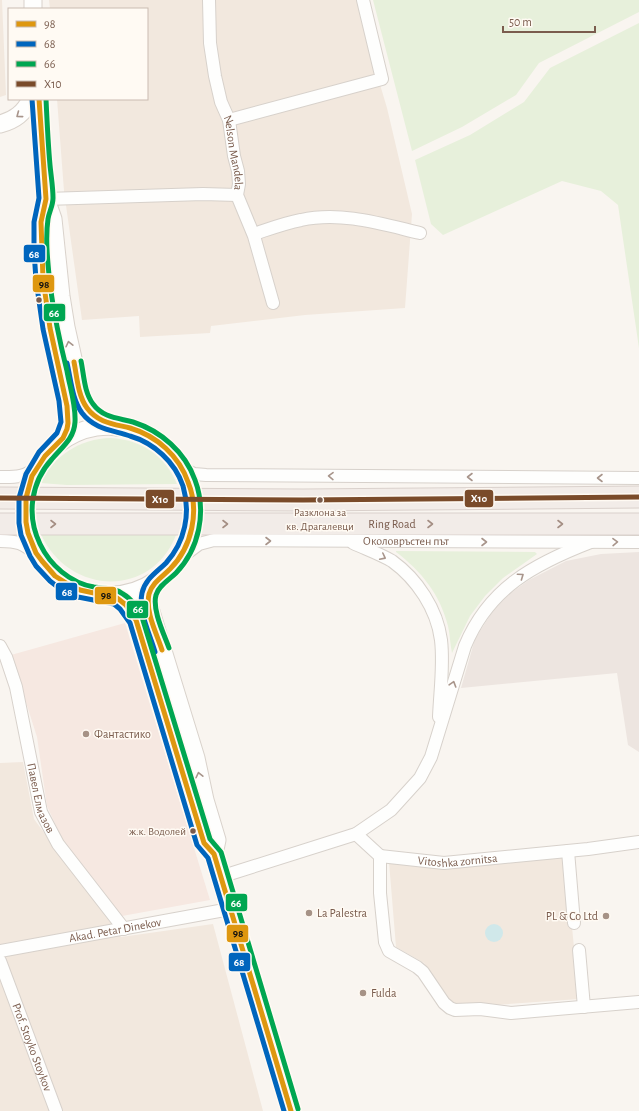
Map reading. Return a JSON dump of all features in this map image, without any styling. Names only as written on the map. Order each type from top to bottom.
[{"type":"highway","name":"Ring Road","points":[[0,498],[303,500],[639,497]]},
{"type":"highway","name":"Ring Road","points":[[0,524],[639,524]]},
{"type":"main road","points":[[0,124],[19,116],[25,111],[30,100]]},
{"type":"main road","points":[[39,100],[46,199],[53,219],[62,304],[81,394],[87,408],[96,418],[117,427]]},
{"type":"main road","points":[[46,199],[41,221],[42,270],[50,330],[67,405],[68,418],[66,434],[37,466],[29,483],[25,505],[25,521],[28,534],[38,557],[54,575],[70,586],[90,593],[109,595],[129,593],[144,588],[166,574],[179,559],[190,535],[194,516],[194,506],[190,484],[182,468],[170,452],[146,434],[131,429],[117,427],[106,426],[88,429],[70,436],[60,442]]},
{"type":"main road","points":[[155,582],[150,594],[149,605],[196,758],[205,800],[217,840],[214,854],[220,877],[292,1111]]},
{"type":"main road","points":[[109,595],[118,598],[124,603],[136,620],[204,843],[214,854]]},
{"type":"street","name":"Nelson Mandela","points":[[209,0],[210,43],[221,102],[229,120],[234,156],[239,177],[237,195],[254,234],[273,303]]},
{"type":"street","points":[[229,120],[382,78],[363,0]]},
{"type":"street","points":[[46,199],[203,194],[237,195]]},
{"type":"street","points":[[254,234],[301,220],[326,217],[350,218],[374,222],[420,233]]},
{"type":"street","points":[[0,477],[28,474],[37,466]]},
{"type":"street","points":[[182,468],[194,474],[206,475],[639,478]]},
{"type":"street","name":"Околовръстен път","points":[[179,559],[199,544],[214,540],[639,542]]},
{"type":"street","points":[[0,541],[13,541],[22,544],[38,557]]},
{"type":"street","points":[[347,541],[390,561],[403,570],[428,602],[437,624],[442,652],[438,734]]},
{"type":"street","points":[[220,877],[356,834],[391,810],[420,778],[431,757],[465,646],[470,633],[488,606],[498,595],[525,573],[555,557],[590,542]]},
{"type":"street","name":"Павел Елмазов","points":[[0,648],[6,657],[16,687],[41,812],[58,844],[124,929]]},
{"type":"street","points":[[356,834],[380,856],[380,894],[385,942],[389,951],[420,970],[428,978],[444,1003],[450,1008],[455,1010],[480,1009],[511,1013],[639,1002]]},
{"type":"street","name":"Vitoshka zornitsa","points":[[380,856],[444,863],[568,851],[639,842]]},
{"type":"street","points":[[568,851],[574,923]]},
{"type":"street","name":"Akad. Petar Dinekov","points":[[0,951],[230,909]]},
{"type":"street","points":[[579,950],[584,1006]]},
{"type":"street","name":"Prof. Stoyko Stoykov","points":[[0,960],[56,1111]]},
{"type":"shaded area","points":[[0,0],[2,0],[6,95],[0,97]]},
{"type":"shaded area","points":[[49,0],[358,0],[362,24],[387,108],[412,214],[405,308],[305,315],[211,326],[210,333],[140,337],[139,316],[82,320],[64,191],[57,100],[148,100],[148,8],[50,8]]},
{"type":"shaded area","points":[[639,552],[639,752],[628,745],[617,673],[461,688],[475,639],[499,601],[529,580],[566,561],[601,554]]},
{"type":"shaded area","points":[[125,623],[210,900],[122,916],[64,843],[47,806],[37,737],[11,655]]},
{"type":"shaded area","points":[[23,762],[34,819],[121,937],[213,924],[263,1111],[0,1111],[0,763]]},
{"type":"shaded area","points":[[565,855],[579,999],[466,1007],[452,1004],[424,963],[396,947],[389,862]]},
{"type":"green space","points":[[373,0],[639,0],[639,12],[539,63],[516,95],[462,127],[412,151]]},
{"type":"green space","points":[[639,23],[639,348],[618,205],[601,191],[562,181],[443,235],[431,224],[415,160],[470,135],[524,102],[550,68]]},
{"type":"green space","points":[[111,438],[133,442],[151,451],[166,465],[177,484],[67,485],[40,483],[53,464],[69,450],[78,445],[99,439]]},
{"type":"green space","points":[[41,534],[176,535],[164,556],[148,570],[129,579],[109,581],[89,578],[70,569],[54,554]]},
{"type":"green space","points":[[396,551],[535,552],[537,554],[503,578],[485,596],[470,616],[452,653],[448,626],[435,594],[414,567]]},
{"type":"water","points":[[490,924],[498,924],[503,929],[501,940],[498,942],[490,942],[485,937],[485,929]]},
{"type":"transit line","name":"68","points":[[32,100],[39,198],[34,222],[36,280],[43,329],[59,401],[61,422],[57,433],[39,452],[26,474],[19,498],[19,523],[21,535],[36,566],[50,581],[59,588],[78,597],[114,604],[120,609],[130,623],[197,845],[208,858],[284,1111]]},
{"type":"transit line","name":"98","points":[[39,100],[46,199],[41,222],[43,279],[50,328],[67,406],[68,423],[63,438],[45,456],[32,476],[26,498],[26,522],[28,533],[36,553],[55,576],[80,590],[117,598],[126,605],[136,620],[204,843],[214,854],[291,1111]]},
{"type":"transit line","name":"66","points":[[46,100],[53,198],[47,227],[48,269],[55,318],[74,403],[75,422],[70,438],[45,468],[39,478],[33,499],[33,522],[40,544],[44,552],[55,566],[77,582],[120,592],[132,601],[142,617],[210,839],[221,852],[298,1109]]},
{"type":"transit line","name":"66","points":[[81,361],[88,394],[97,409],[106,415],[143,426],[153,431],[171,444],[185,460],[191,470],[199,492],[199,530],[190,553],[176,573],[157,591],[156,595],[155,601],[157,615],[169,648]]},
{"type":"transit line","name":"98","points":[[74,362],[78,386],[84,403],[91,413],[101,420],[130,428],[149,436],[166,448],[179,464],[192,493],[193,516],[189,539],[178,560],[155,583],[149,594],[148,601],[150,615],[162,650]]},
{"type":"transit line","name":"68","points":[[67,363],[72,389],[76,402],[82,413],[98,426],[147,443],[169,461],[175,469],[183,486],[186,517],[182,537],[173,555],[149,580],[142,593],[141,600],[143,615],[155,652]]},
{"type":"transit line","name":"Х10","points":[[0,498],[303,500],[639,497]]},
{"type":"place","name":"Разклона за кв. Драгалевци","points":[[320,500]]},
{"type":"place","name":"Фантастико","points":[[86,734]]},
{"type":"place","name":"ж.к. Водолей","points":[[193,831]]},
{"type":"place","name":"La Palestra","points":[[309,913]]},
{"type":"place","name":"PL & Co Ltd","points":[[606,916]]},
{"type":"place","name":"Fulda","points":[[363,993]]}]
